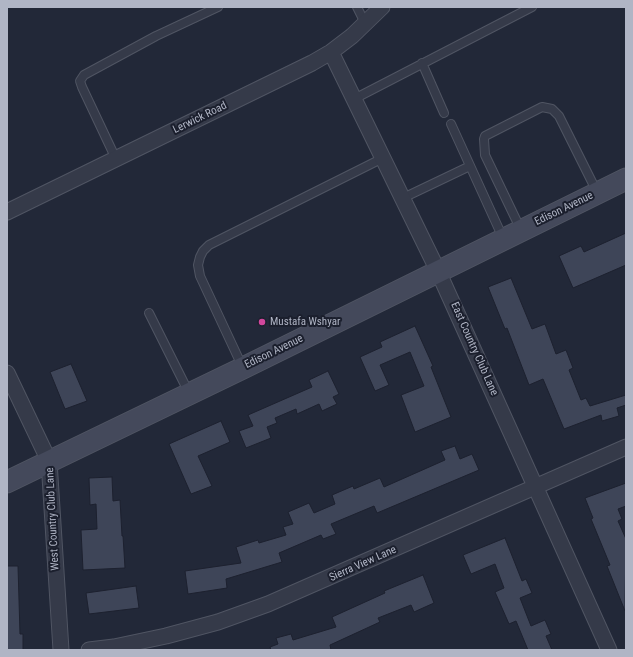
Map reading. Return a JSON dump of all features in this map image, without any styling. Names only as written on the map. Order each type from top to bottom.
[{"type":"street","name":"Lerwick Road","points":[[7,212],[312,63],[331,52],[352,36],[382,7]]},
{"type":"street","name":"East Country Club Lane","points":[[331,52],[438,271],[609,650]]},
{"type":"street","name":"Edison Avenue","points":[[7,482],[243,368],[626,179]]},
{"type":"street","name":"West Country Club Lane","points":[[7,373],[49,461],[61,650]]},
{"type":"street","name":"Sierra View Lane","points":[[89,650],[114,647],[166,636],[218,622],[268,604],[302,591],[626,447]]},
{"type":"lane","points":[[116,159],[82,87],[80,81],[84,75],[156,36],[218,7]]},
{"type":"lane","points":[[357,7],[365,23]]},
{"type":"lane","points":[[354,99],[532,7]]},
{"type":"lane","points":[[422,64],[444,113]]},
{"type":"lane","points":[[512,235],[485,155],[484,139],[485,136],[542,107],[552,109],[559,116],[598,193]]},
{"type":"lane","points":[[451,124],[470,166],[512,235]]},
{"type":"lane","points":[[243,368],[200,276],[198,265],[203,251],[209,245],[383,158]]},
{"type":"lane","points":[[403,198],[470,166]]},
{"type":"lane","points":[[149,313],[189,394]]},
{"type":"building","points":[[626,233],[626,265],[573,288],[559,256],[581,246],[584,252]]},
{"type":"building","points":[[511,278],[532,329],[545,324],[556,354],[566,350],[573,368],[569,370],[581,400],[586,398],[590,406],[626,395],[626,405],[617,408],[619,416],[602,421],[601,415],[564,429],[543,379],[529,385],[507,328],[505,329],[488,287]]},
{"type":"building","points":[[415,326],[433,366],[431,367],[451,417],[415,432],[401,395],[424,386],[410,352],[380,365],[389,385],[375,391],[360,357],[382,347],[380,342]]},
{"type":"building","points":[[71,364],[87,401],[65,409],[50,372]]},
{"type":"building","points":[[328,371],[339,394],[333,397],[337,404],[322,411],[319,404],[297,414],[296,409],[275,418],[277,423],[267,427],[271,438],[246,448],[239,431],[253,426],[248,415],[312,387],[309,380]]},
{"type":"building","points":[[221,421],[230,442],[198,456],[212,486],[191,494],[169,444]]},
{"type":"building","points":[[455,446],[460,459],[472,454],[479,470],[377,513],[374,506],[331,524],[336,534],[323,539],[321,535],[279,553],[282,562],[226,579],[227,588],[188,594],[185,571],[241,563],[236,547],[258,540],[259,543],[286,535],[283,527],[293,524],[288,512],[309,503],[314,513],[335,504],[332,495],[353,486],[354,489],[380,478],[384,487],[445,460],[441,451]]},
{"type":"building","points":[[112,477],[113,501],[120,500],[125,568],[83,570],[81,530],[97,529],[96,504],[90,505],[89,478]]},
{"type":"building","points":[[626,483],[626,506],[618,509],[622,519],[618,521],[626,539],[625,611],[607,566],[610,565],[591,519],[593,518],[585,498]]},
{"type":"building","points":[[505,538],[522,581],[526,579],[532,593],[520,598],[531,626],[545,620],[551,634],[546,636],[552,650],[528,650],[516,621],[509,624],[495,592],[504,588],[495,564],[471,574],[463,555]]},
{"type":"building","points":[[7,566],[18,566],[20,634],[23,634],[23,650],[7,650]]},
{"type":"building","points":[[423,575],[434,603],[414,612],[411,605],[378,618],[380,622],[330,645],[331,650],[271,650],[270,647],[278,644],[276,638],[291,634],[293,640],[336,627],[332,617],[385,593],[384,591]]},
{"type":"building","points":[[136,586],[139,608],[89,614],[86,593]]},
{"type":"place","name":"Mustafa Wshyar","points":[[262,322]]}]
